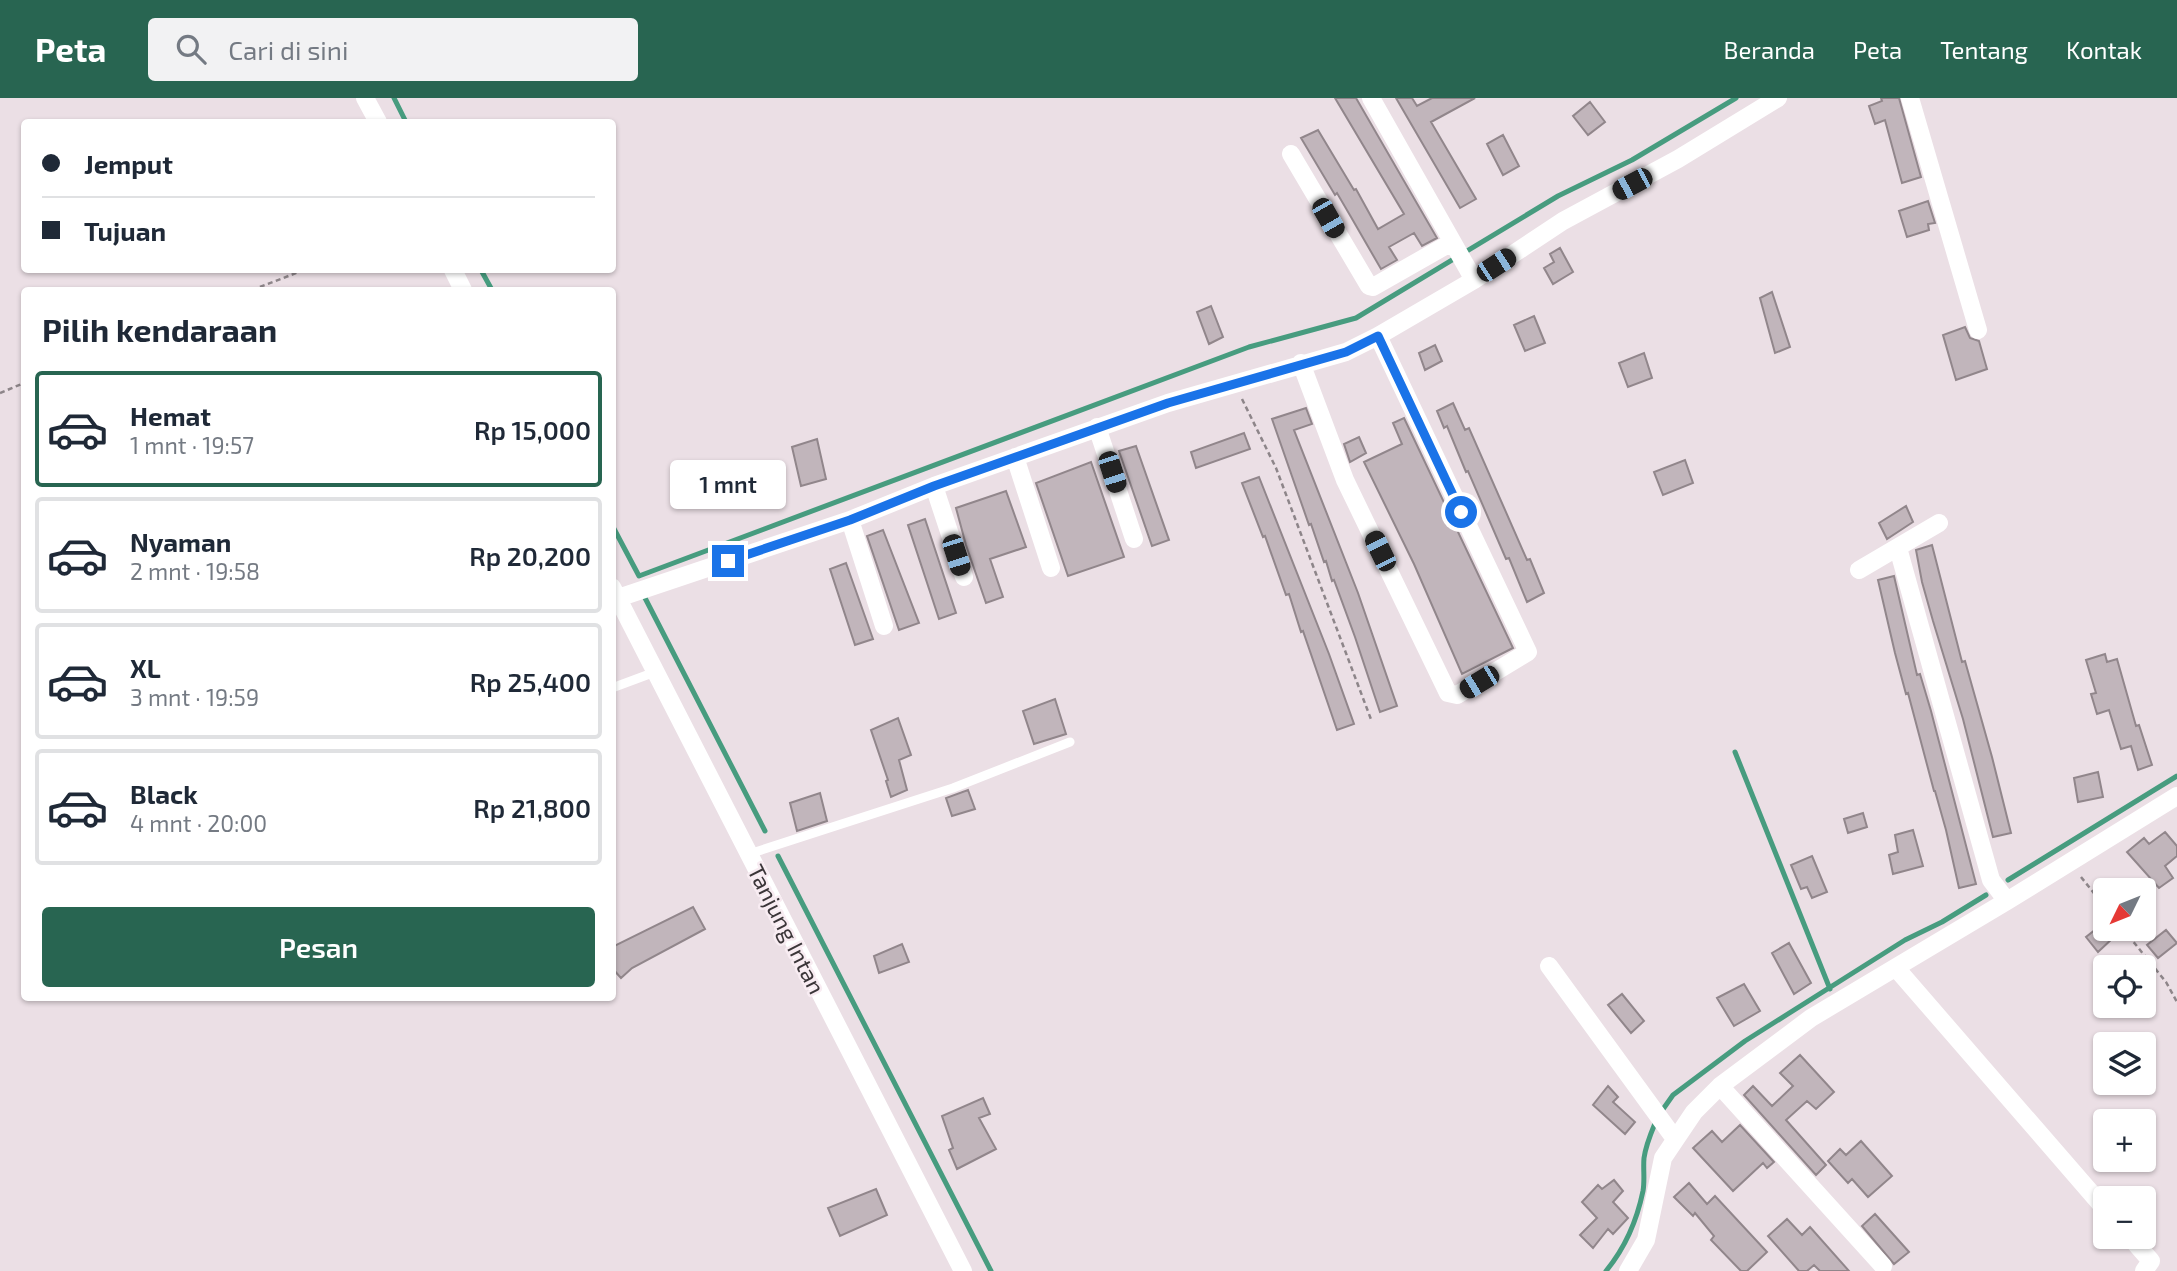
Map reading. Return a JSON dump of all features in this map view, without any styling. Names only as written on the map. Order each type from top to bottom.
[{"type":"street","points":[[365,98],[376,119]]},
{"type":"street","points":[[1371,98],[1470,274]]},
{"type":"street","points":[[616,593],[850,520],[934,486],[1168,403],[1346,352],[1378,336],[1470,274],[1678,159],[1778,98]]},
{"type":"street","points":[[1910,98],[1978,330]]},
{"type":"street","points":[[1291,154],[1369,286],[1373,287],[1453,245]]},
{"type":"street","points":[[1301,363],[1345,480],[1448,694],[1457,695],[1528,652],[1378,336]]},
{"type":"street","points":[[1097,427],[1134,539]]},
{"type":"street","points":[[1015,457],[1051,568]]},
{"type":"street","points":[[934,486],[964,578]]},
{"type":"street","points":[[850,520],[884,625]]},
{"type":"street","points":[[1859,569],[1939,523]]},
{"type":"street","points":[[1898,548],[1991,880],[2007,901]]},
{"type":"street","name":"Tanjung Intan","points":[[616,595],[963,1271]]},
{"type":"street","points":[[1628,1271],[1646,1240],[1663,1158],[1695,1112],[1720,1086],[1811,1018],[2177,796]]},
{"type":"street","points":[[1549,965],[1675,1139]]},
{"type":"street","points":[[1896,968],[2093,1195]]},
{"type":"street","points":[[1720,1086],[1883,1266]]},
{"type":"street","points":[[2140,1249],[2151,1261],[2144,1271]]},
{"type":"lane","points":[[616,687],[656,672]]},
{"type":"lane","points":[[749,854],[953,788],[1070,742]]},
{"type":"path","points":[[260,287],[296,273]]},
{"type":"path","points":[[1234,383],[1276,468],[1372,722]]},
{"type":"path","points":[[0,393],[21,384]]},
{"type":"path","points":[[2070,863],[2093,892]]},
{"type":"path","points":[[2134,942],[2166,982],[2177,1002]]},
{"type":"building","points":[[1335,98],[1356,98],[1437,238],[1422,246],[1414,233],[1389,247],[1397,260],[1381,269],[1301,138],[1318,130],[1378,229],[1404,214]]},
{"type":"building","points":[[1396,98],[1412,98],[1417,106],[1432,98],[1475,98],[1431,122],[1476,199],[1460,208]]},
{"type":"building","points":[[1881,98],[1899,98],[1921,177],[1902,183],[1885,120],[1875,124],[1869,106],[1882,101]]},
{"type":"building","points":[[1590,102],[1605,122],[1588,135],[1573,116]]},
{"type":"building","points":[[1503,135],[1519,166],[1503,175],[1487,144]]},
{"type":"building","points":[[1928,201],[1935,223],[1928,224],[1929,230],[1907,237],[1899,211]]},
{"type":"building","points":[[1560,248],[1573,272],[1553,284],[1544,268],[1554,262],[1550,254]]},
{"type":"building","points":[[1772,292],[1790,347],[1775,353],[1760,298]]},
{"type":"building","points":[[1211,306],[1223,337],[1209,344],[1197,312]]},
{"type":"building","points":[[1534,316],[1545,343],[1525,351],[1514,325]]},
{"type":"building","points":[[1965,327],[1970,338],[1979,341],[1987,369],[1956,380],[1943,335]]},
{"type":"building","points":[[1435,345],[1442,361],[1425,370],[1419,353]]},
{"type":"building","points":[[1644,353],[1652,378],[1628,387],[1619,363]]},
{"type":"building","points":[[1453,403],[1465,430],[1469,428],[1544,593],[1527,602],[1447,426],[1444,428],[1437,411]]},
{"type":"building","points":[[1306,408],[1312,424],[1294,430],[1358,593],[1397,706],[1380,712],[1334,580],[1332,581],[1326,561],[1324,562],[1311,524],[1309,525],[1272,419]]},
{"type":"building","points":[[1404,418],[1513,648],[1462,674],[1414,564],[1364,462],[1402,444],[1393,423]]},
{"type":"building","points":[[1244,433],[1250,449],[1196,468],[1191,452]]},
{"type":"building","points":[[1359,437],[1366,453],[1350,462],[1344,444]]},
{"type":"building","points":[[817,439],[826,479],[801,486],[792,447]]},
{"type":"building","points":[[1136,446],[1169,540],[1152,546],[1119,451]]},
{"type":"building","points":[[1685,460],[1693,483],[1663,495],[1654,472]]},
{"type":"building","points":[[1091,462],[1124,557],[1068,576],[1036,483]]},
{"type":"building","points":[[1259,477],[1354,724],[1337,730],[1289,594],[1286,595],[1242,483]]},
{"type":"building","points":[[1006,491],[1026,547],[990,559],[1003,597],[986,603],[956,508]]},
{"type":"building","points":[[1906,506],[1913,522],[1887,539],[1879,523]]},
{"type":"building","points":[[925,519],[956,613],[939,619],[908,525]]},
{"type":"building","points":[[883,530],[919,623],[899,630],[867,536]]},
{"type":"building","points":[[1932,545],[2011,833],[1993,837],[1963,719],[1922,582],[1916,550]]},
{"type":"building","points":[[846,563],[873,639],[855,645],[830,569]]},
{"type":"building","points":[[1894,576],[1917,675],[1920,674],[1931,711],[1976,884],[1959,888],[1946,830],[1895,653],[1878,580]]},
{"type":"building","points":[[2105,654],[2107,662],[2117,659],[2136,726],[2139,725],[2152,765],[2138,770],[2131,746],[2121,749],[2109,710],[2097,714],[2091,694],[2096,693],[2086,660]]},
{"type":"building","points":[[1055,699],[1066,734],[1034,744],[1023,711]]},
{"type":"building","points":[[898,718],[911,755],[899,760],[907,790],[891,797],[871,730]]},
{"type":"building","points":[[2098,772],[2103,797],[2078,802],[2074,778]]},
{"type":"building","points":[[968,790],[975,809],[952,816],[946,798]]},
{"type":"building","points":[[820,793],[827,821],[797,831],[790,803]]},
{"type":"building","points":[[1863,813],[1867,827],[1848,833],[1844,819]]},
{"type":"building","points":[[1913,830],[1923,866],[1893,874],[1889,855],[1898,852],[1895,835]]},
{"type":"building","points":[[2165,832],[2177,846],[2177,856],[2165,866],[2173,878],[2159,888],[2156,878],[2150,878],[2127,852],[2144,838],[2149,844]]},
{"type":"building","points":[[1812,856],[1827,892],[1812,898],[1807,887],[1801,889],[1791,865]]},
{"type":"building","points":[[693,907],[705,929],[632,968],[621,978],[616,972],[616,945]]},
{"type":"building","points":[[2166,930],[2177,943],[2158,958],[2147,945],[2156,942],[2156,938]]},
{"type":"building","points":[[2093,931],[2093,942],[2109,942],[2098,952],[2086,937]]},
{"type":"building","points":[[1789,943],[1811,983],[1794,994],[1772,953]]},
{"type":"building","points":[[902,944],[909,962],[879,973],[874,956]]},
{"type":"building","points":[[1744,984],[1760,1011],[1734,1026],[1717,998]]},
{"type":"building","points":[[1622,994],[1644,1021],[1631,1033],[1608,1005]]},
{"type":"building","points":[[1800,1055],[1834,1092],[1816,1109],[1807,1101],[1786,1120],[1826,1165],[1816,1175],[1744,1095],[1753,1086],[1772,1106],[1793,1086],[1780,1073]]},
{"type":"building","points":[[1608,1086],[1618,1097],[1613,1102],[1635,1122],[1625,1134],[1593,1105]]},
{"type":"building","points":[[983,1098],[990,1114],[979,1118],[996,1149],[957,1169],[949,1150],[953,1148],[942,1116]]},
{"type":"building","points":[[1740,1125],[1774,1162],[1767,1168],[1763,1163],[1733,1191],[1693,1148],[1712,1131],[1722,1142]]},
{"type":"building","points":[[1861,1141],[1892,1176],[1868,1197],[1852,1179],[1848,1183],[1828,1161],[1840,1149],[1846,1155]]},
{"type":"building","points":[[1614,1180],[1623,1191],[1613,1202],[1628,1218],[1613,1234],[1608,1229],[1593,1248],[1580,1235],[1597,1218],[1582,1202],[1598,1185],[1602,1189]]},
{"type":"building","points":[[1689,1183],[1707,1204],[1715,1196],[1767,1252],[1747,1271],[1741,1271],[1711,1240],[1714,1236],[1695,1213],[1693,1216],[1674,1197]]},
{"type":"building","points":[[876,1189],[887,1215],[840,1236],[828,1208]]},
{"type":"building","points":[[1875,1214],[1909,1252],[1894,1264],[1862,1226]]},
{"type":"building","points":[[1787,1219],[1802,1235],[1810,1227],[1849,1271],[1820,1271],[1814,1265],[1807,1271],[1799,1271],[1768,1236]]},
{"type":"waterway","points":[[394,98],[404,119]]},
{"type":"waterway","points":[[616,533],[639,576],[1249,347],[1356,318],[1558,196],[1632,160],[1736,98]]},
{"type":"waterway","points":[[483,273],[490,287]]},
{"type":"waterway","points":[[644,596],[765,831]]},
{"type":"waterway","points":[[1735,752],[1830,989]]},
{"type":"waterway","points":[[2008,880],[2177,776]]},
{"type":"waterway","points":[[778,856],[991,1271]]},
{"type":"waterway","points":[[1661,1112],[1673,1095],[1745,1041],[1905,940],[1942,922],[1986,895]]},
{"type":"waterway","points":[[1606,1271],[1624,1243],[1637,1212],[1644,1187],[1645,1153],[1656,1121]]},
{"type":"route","points":[[728,561],[850,520],[934,486],[1097,427],[1168,403],[1346,352],[1378,336],[1461,512]]}]
